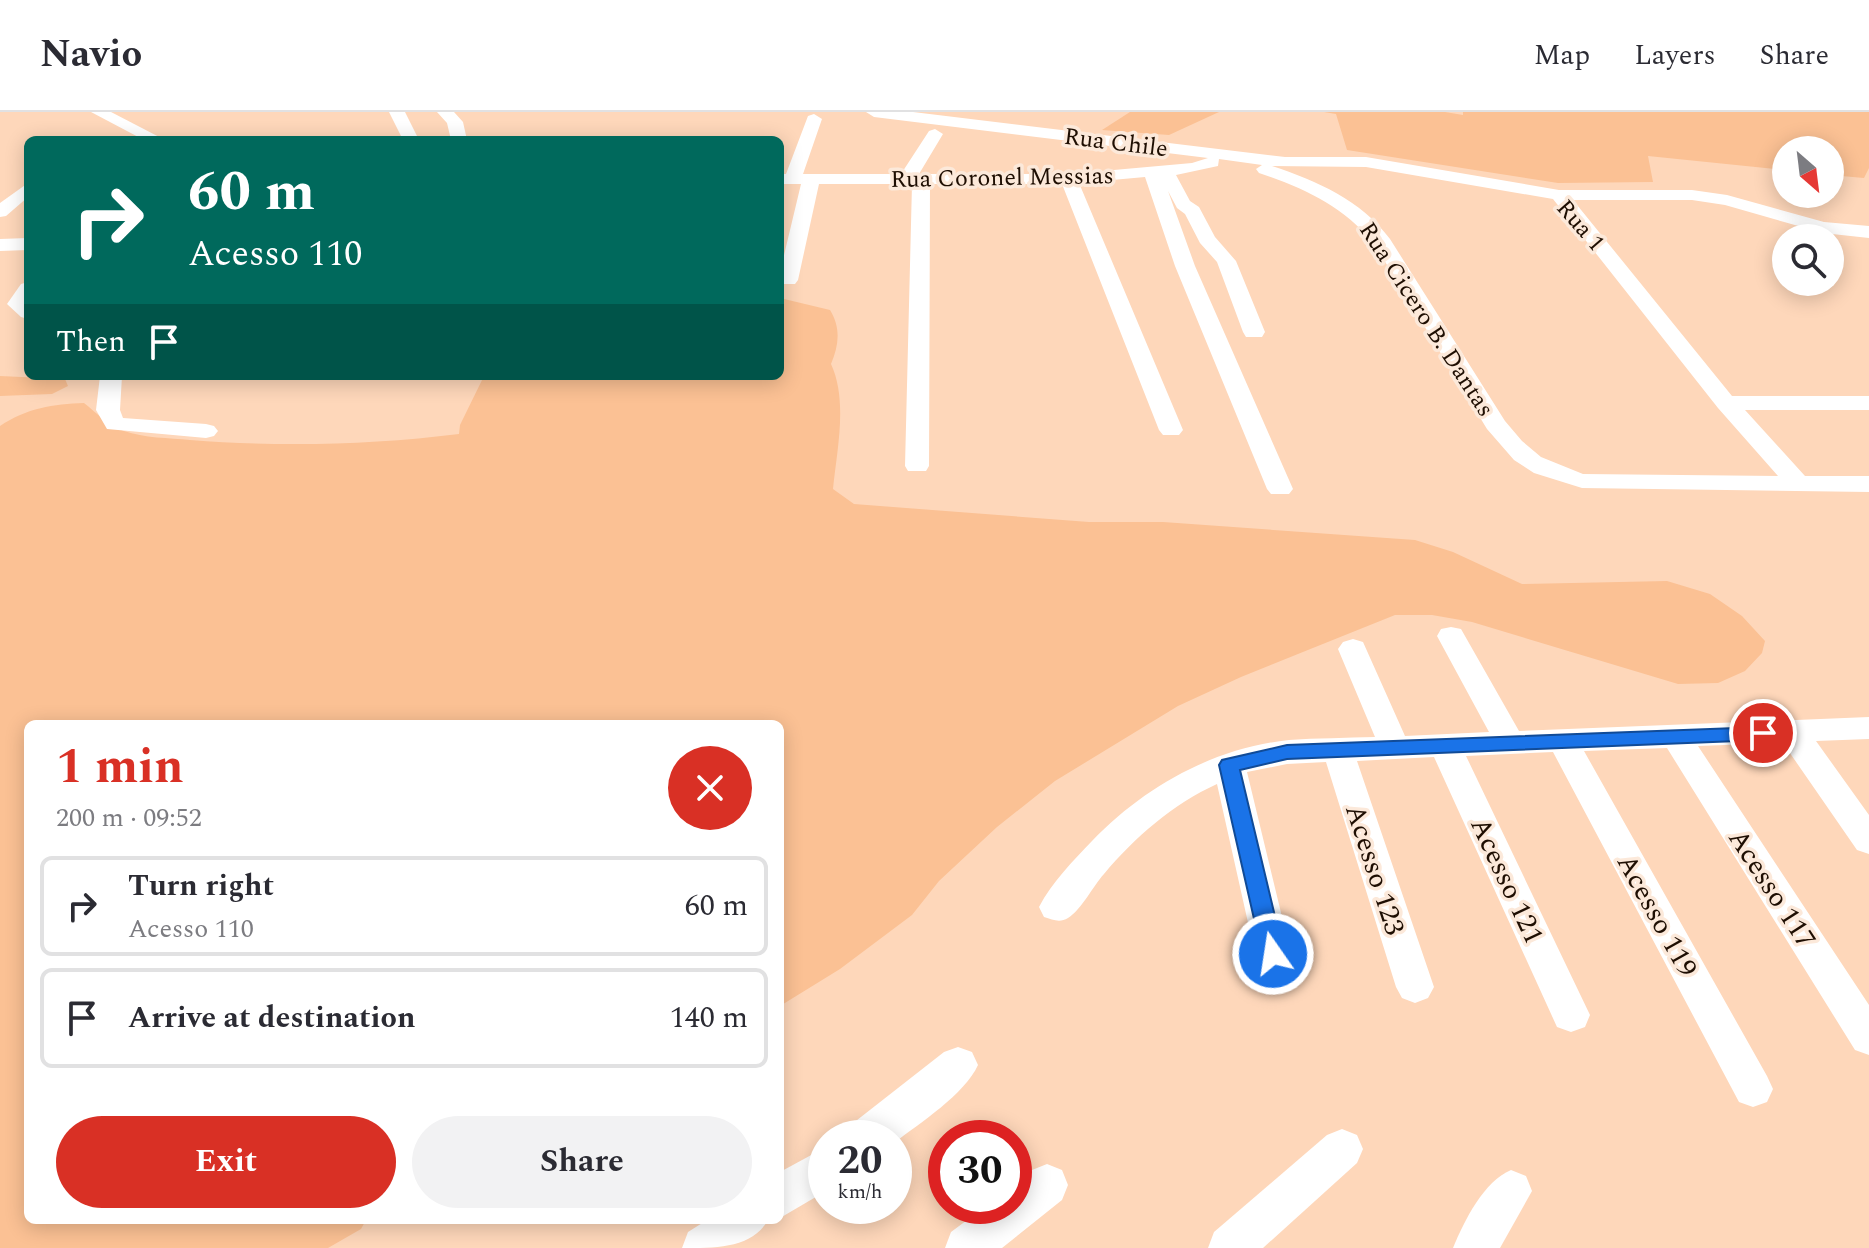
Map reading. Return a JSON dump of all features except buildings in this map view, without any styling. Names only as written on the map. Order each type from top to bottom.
[{"type":"street","points":[[99,112],[149,136]]},
{"type":"street","points":[[397,112],[409,136]]},
{"type":"street","points":[[445,112],[455,122],[458,136]]},
{"type":"street","name":"Rua Chile","points":[[874,112],[1215,157]]},
{"type":"street","points":[[788,280],[795,179],[814,119]]},
{"type":"street","points":[[917,466],[913,180],[935,134]]},
{"type":"street","name":"Rua Coronel Messias","points":[[795,179],[1069,179],[1194,168],[1215,157]]},
{"type":"street","name":"Rua 1","points":[[1215,157],[1285,162],[1366,162],[1559,195],[1726,403],[1797,482]]},
{"type":"street","name":"Rua Cicero B. Dantas","points":[[1215,157],[1284,175],[1311,186],[1361,215],[1381,239],[1510,445],[1531,463],[1551,473],[1582,481],[1869,484]]},
{"type":"street","points":[[1159,172],[1183,204],[1193,211],[1207,239],[1226,261],[1254,332]]},
{"type":"street","points":[[1159,172],[1185,266],[1280,489]]},
{"type":"street","points":[[1069,179],[1171,430]]},
{"type":"street","points":[[0,200],[23,181]]},
{"type":"street","points":[[0,212],[23,181]]},
{"type":"street","points":[[1559,195],[1692,195],[1727,200],[1823,227],[1869,232]]},
{"type":"street","points":[[0,245],[24,244]]},
{"type":"street","points":[[111,380],[108,410],[115,424],[206,431]]},
{"type":"street","points":[[1726,403],[1869,403]]},
{"type":"street","points":[[1451,636],[1511,744]]},
{"type":"street","points":[[1353,649],[1395,748]]},
{"type":"street","points":[[1057,907],[1085,869],[1122,831],[1157,803],[1229,765],[1287,752],[1869,728]]},
{"type":"street","points":[[1792,732],[1869,841]]},
{"type":"street","name":"Acesso 117","points":[[1676,737],[1869,1038]]},
{"type":"street","name":"Acesso 119","points":[[1563,741],[1753,1089]]},
{"type":"street","name":"Acesso 121","points":[[1445,746],[1571,1015]]},
{"type":"street","name":"Acesso 123","points":[[1338,750],[1415,987]]},
{"type":"street","points":[[1229,765],[1273,954]]},
{"type":"street","points":[[891,1120],[958,1065]]},
{"type":"street","points":[[1230,1248],[1342,1149]]},
{"type":"street","points":[[784,1194],[808,1179]]},
{"type":"street","points":[[967,1248],[1047,1185]]},
{"type":"street","points":[[1475,1248],[1511,1191]]},
{"type":"street","points":[[704,1248],[740,1224]]},
{"type":"shaded area","points":[[1130,112],[1219,112],[1169,135],[1102,130]]},
{"type":"shaded area","points":[[1324,112],[1445,112],[1463,115],[1463,112],[1869,112],[1869,168],[1864,178],[1844,176],[1844,136],[1772,136],[1772,169],[1648,156],[1653,182],[1558,183],[1347,150],[1336,114]]},
{"type":"shaded area","points":[[784,299],[830,310],[836,323],[837,343],[831,364],[839,394],[840,425],[833,489],[854,504],[1089,522],[1163,522],[1415,540],[1453,552],[1522,584],[1667,581],[1710,594],[1742,616],[1765,641],[1762,653],[1745,671],[1718,683],[1678,684],[1472,622],[1432,615],[1395,615],[1178,706],[1055,781],[997,827],[939,881],[912,915],[840,969],[784,1004],[784,720],[24,720],[24,1224],[364,1224],[361,1229],[328,1248],[0,1248],[0,426],[40,408],[84,403],[118,429],[140,435],[257,444],[392,441],[459,434],[460,425],[482,380],[784,380]]},
{"type":"shaded area","points":[[0,376],[24,377],[24,380],[65,380],[68,386],[52,394],[0,396]]},
{"type":"route","points":[[1273,954],[1229,765],[1287,752],[1763,733]]}]
